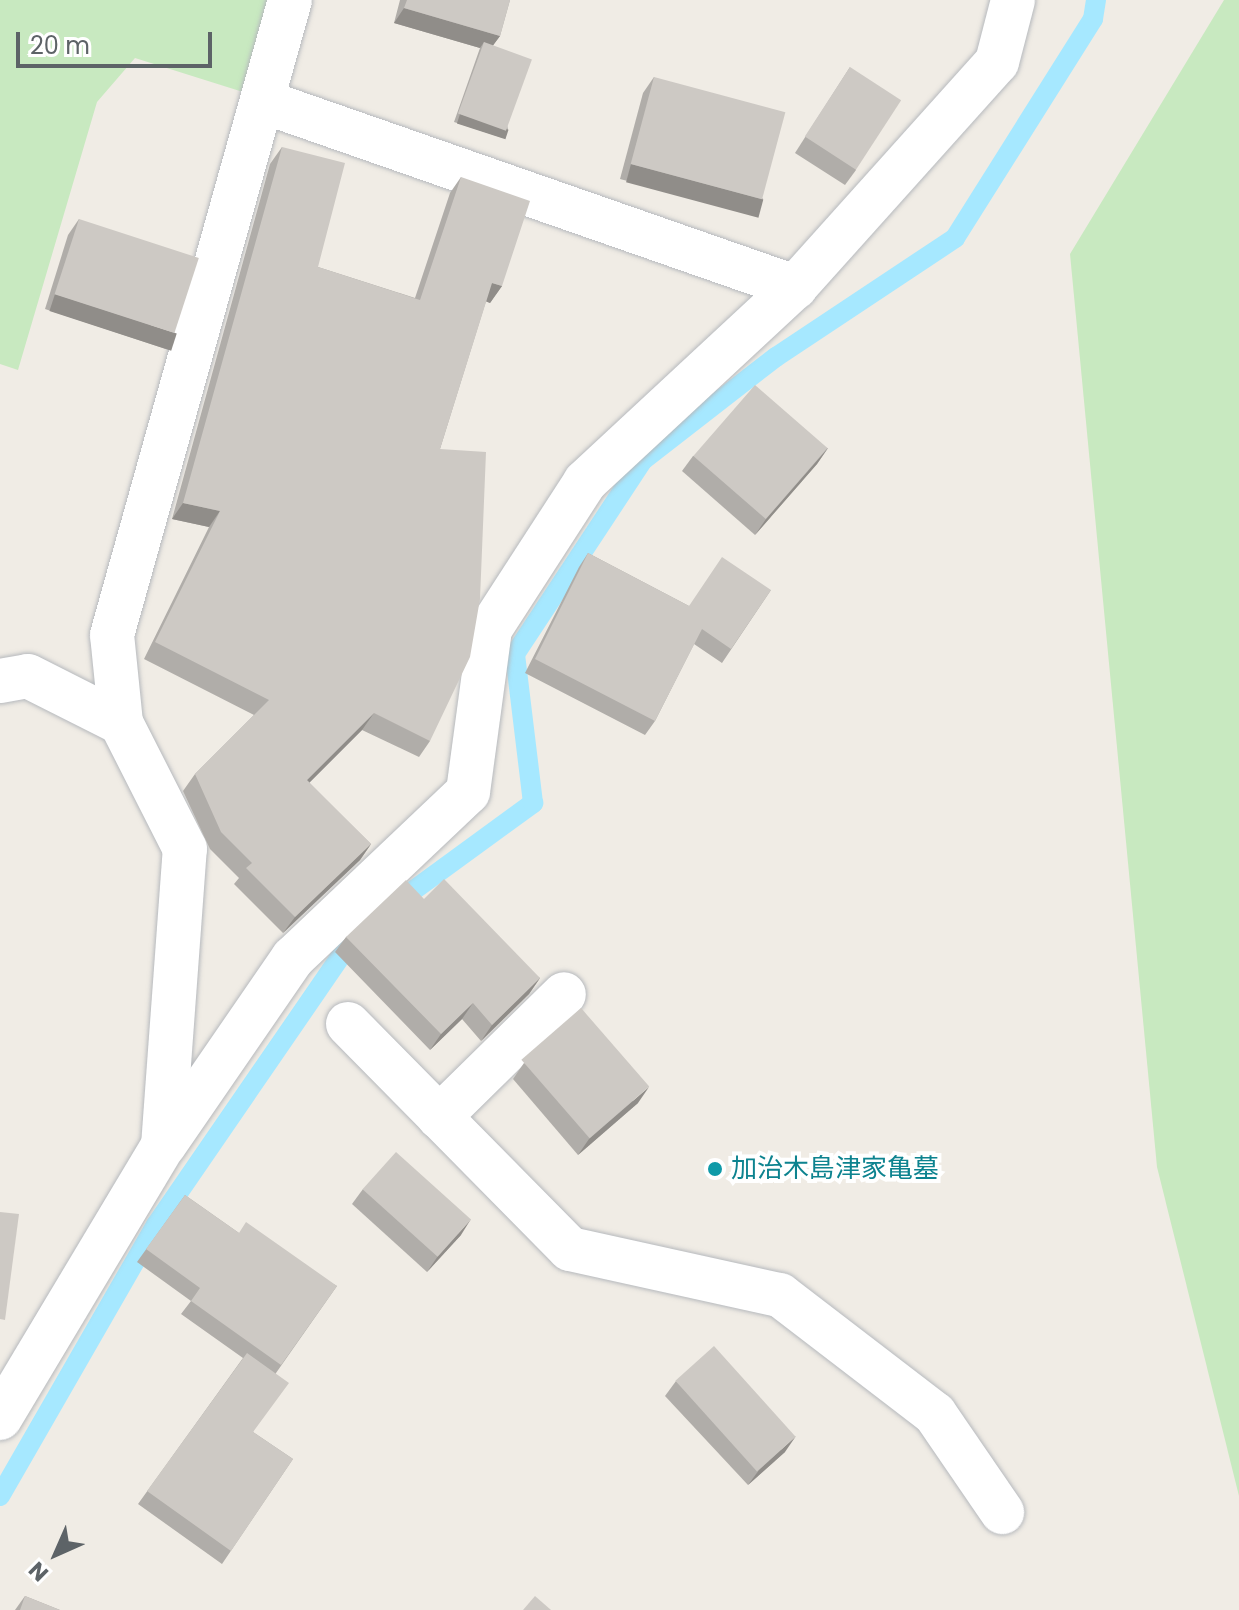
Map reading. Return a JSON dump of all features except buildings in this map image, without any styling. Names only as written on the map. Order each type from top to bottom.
[{"type":"street","points":[[163,1146],[185,849],[121,723],[112,635],[290,0]]},
{"type":"street","points":[[0,1418],[163,1146],[298,967],[468,792],[490,629],[585,482],[795,287],[997,62],[1013,0]]},
{"type":"street","points":[[262,101],[795,287]]},
{"type":"street","points":[[0,681],[28,676],[121,723]]},
{"type":"street","points":[[439,1117],[564,994]]},
{"type":"street","points":[[348,1024],[570,1249],[780,1295],[935,1414],[1002,1512]]},
{"type":"green space","points":[[0,0],[269,0],[243,92],[135,58],[97,102],[18,370],[0,364]]},
{"type":"green space","points":[[1224,0],[1239,0],[1239,1496],[1157,1167],[1070,254]]},
{"type":"waterway","points":[[392,906],[533,803],[515,654],[643,460],[776,357],[955,238],[1093,19],[1096,0]]},
{"type":"waterway","points":[[0,1496],[156,1225],[355,935]]},
{"type":"place","name":"加治木島津家亀墓","points":[[715,1169]]}]
